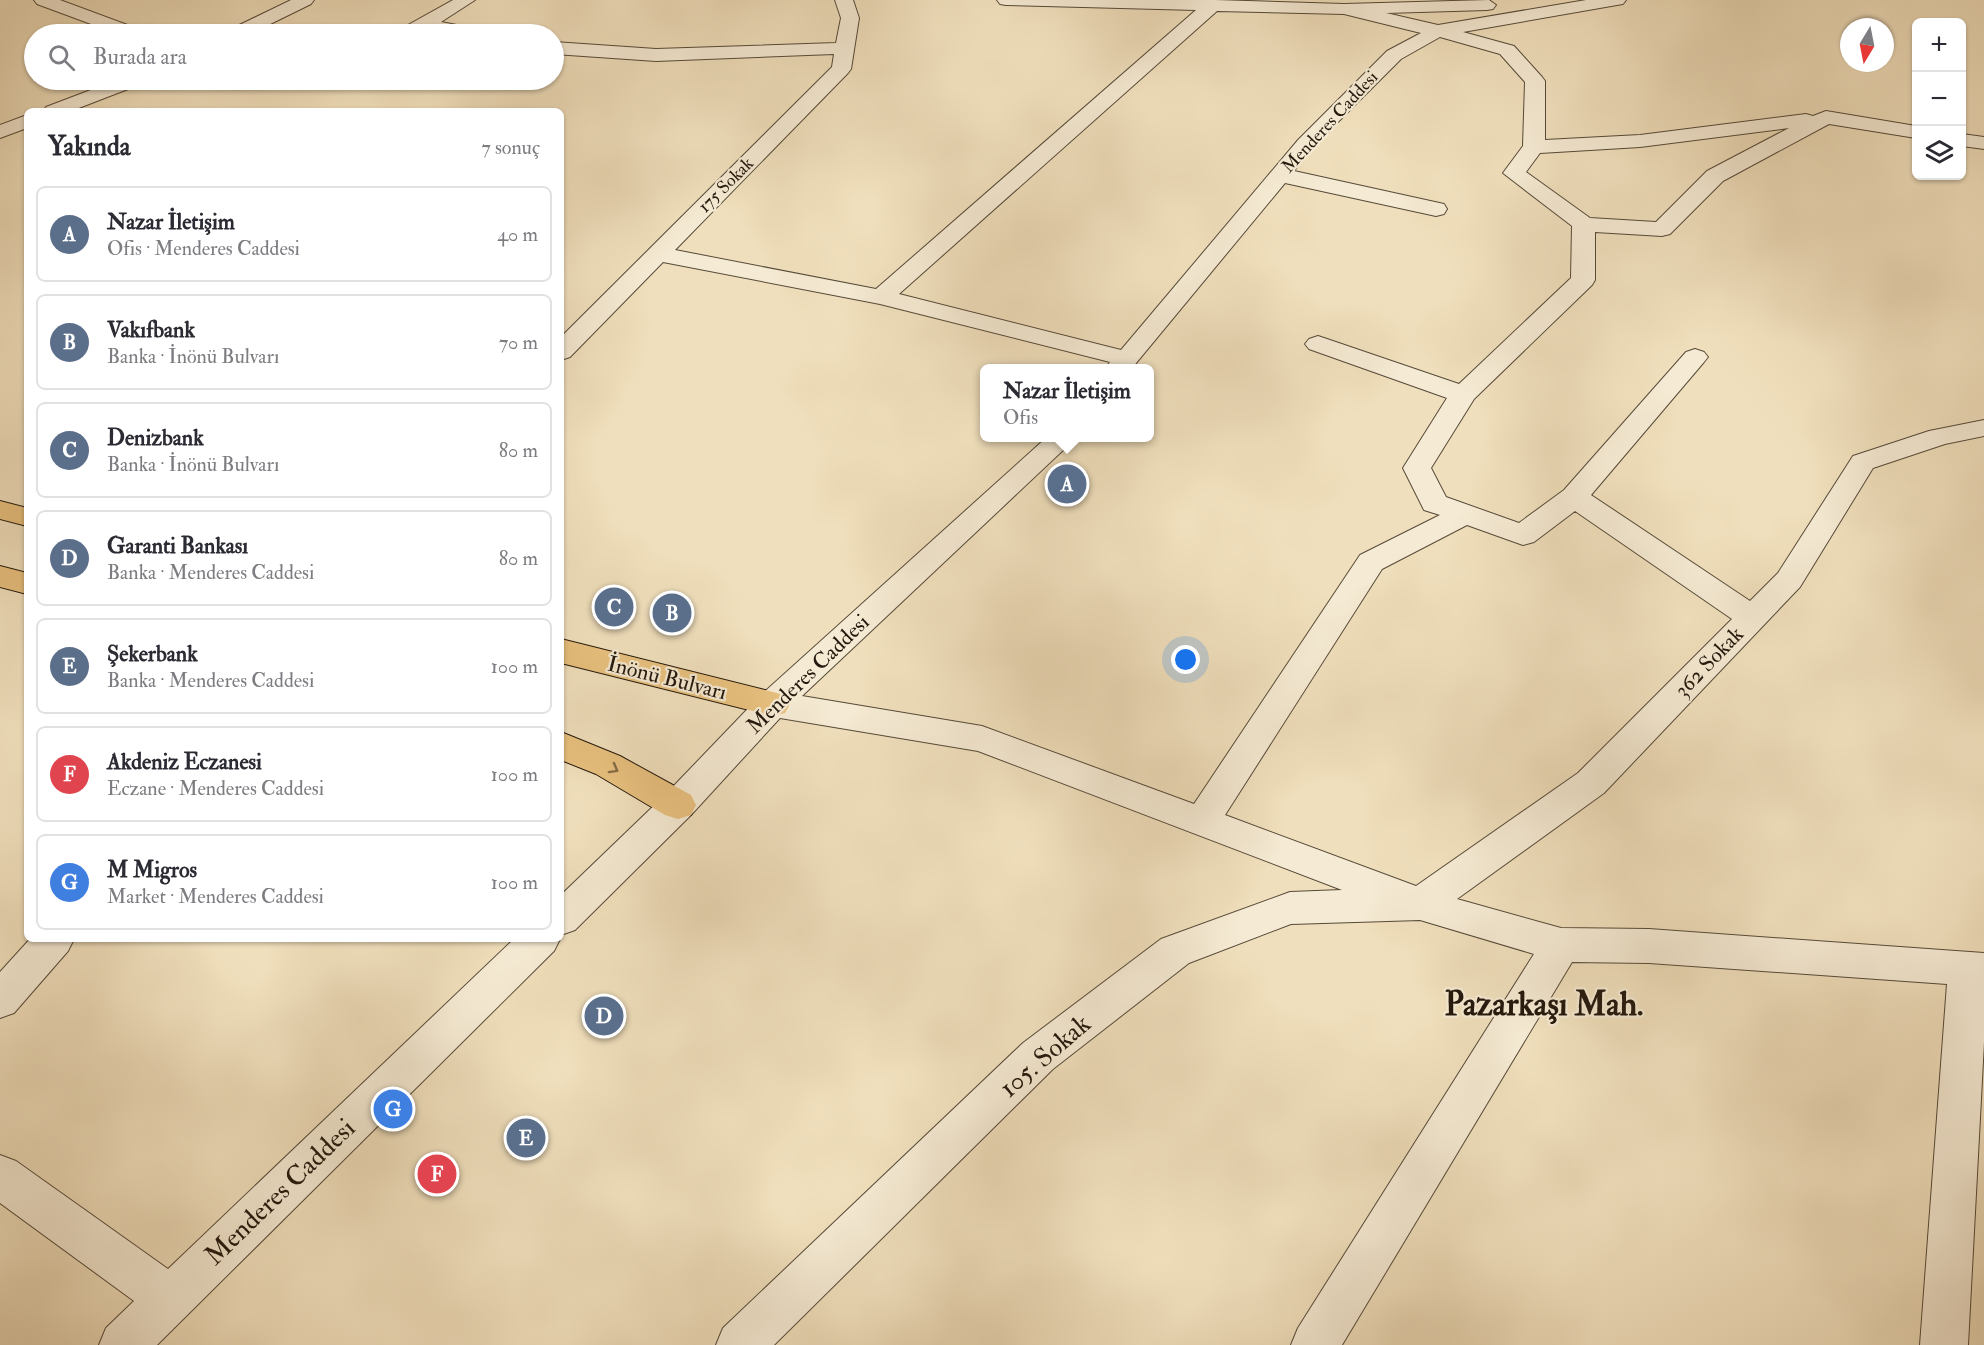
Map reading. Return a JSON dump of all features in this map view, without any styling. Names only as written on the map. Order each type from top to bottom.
[{"type":"main road","points":[[0,510],[24,516]]},
{"type":"main road","points":[[0,576],[24,583]]},
{"type":"main road","name":"İnönü Bulvarı","points":[[564,652],[773,704]]},
{"type":"main road","points":[[564,746],[608,765],[678,805]]},
{"type":"street","points":[[43,0],[107,24]]},
{"type":"street","points":[[256,24],[305,0]]},
{"type":"street","points":[[423,24],[466,0]]},
{"type":"street","name":"175 Sokak","points":[[564,349],[842,69],[850,18],[844,0]]},
{"type":"street","points":[[1006,0],[1203,3],[1344,9],[1436,3],[1604,0]]},
{"type":"street","name":"Menderes Caddesi","points":[[1123,364],[1305,144],[1394,55],[1438,31],[1617,0]]},
{"type":"street","points":[[881,297],[1203,3]]},
{"type":"street","points":[[1344,9],[1507,50],[1535,81],[1534,147],[1514,173],[1584,224],[1662,229],[1715,176],[1826,117]]},
{"type":"street","points":[[564,49],[656,54],[845,48]]},
{"type":"street","points":[[61,108],[108,90]]},
{"type":"street","points":[[1534,147],[1640,141],[1826,117],[1912,131]]},
{"type":"street","points":[[0,132],[24,122]]},
{"type":"street","points":[[1966,141],[1984,143]]},
{"type":"street","points":[[1280,175],[1436,209]]},
{"type":"street","points":[[1584,224],[1583,280],[1463,394],[1417,468],[1434,503],[1523,536],[1574,497],[1695,357]]},
{"type":"street","points":[[659,254],[881,297],[1123,364]]},
{"type":"street","points":[[1318,344],[1463,394]]},
{"type":"street","name":"362 Sokak","points":[[1420,904],[1591,783],[1789,580],[1863,462],[1939,436],[1984,428]]},
{"type":"street","name":"Menderes Caddesi","points":[[564,916],[678,805],[773,704],[1058,442]]},
{"type":"street","points":[[1574,497],[1752,617]]},
{"type":"street","points":[[1201,823],[1371,562],[1466,514]]},
{"type":"street","points":[[773,704],[982,739],[1420,904],[1561,945],[1649,946],[1976,970],[1944,1345]]},
{"type":"street","name":"105. Sokak","points":[[740,1345],[1038,1056],[1175,951],[1290,908],[1420,904]]},
{"type":"street","points":[[0,1000],[51,942]]},
{"type":"street","name":"Menderes Caddesi","points":[[123,1345],[537,942]]},
{"type":"street","points":[[1314,1345],[1561,945]]},
{"type":"street","points":[[0,1176],[171,1299]]},
{"type":"place","name":"Nazar İletişim","points":[[1067,484]]},
{"type":"place","name":"Denizbank","points":[[614,607]]},
{"type":"place","name":"Vakıfbank","points":[[672,613]]},
{"type":"place","name":"Garanti Bankası","points":[[604,1016]]},
{"type":"place","name":"M Migros","points":[[393,1109]]},
{"type":"place","name":"Şekerbank","points":[[526,1138]]},
{"type":"place","name":"Akdeniz Eczanesi","points":[[437,1174]]},
{"type":"district","name":"Pazarkaşı Mah.","points":[[1544,1004]]}]
